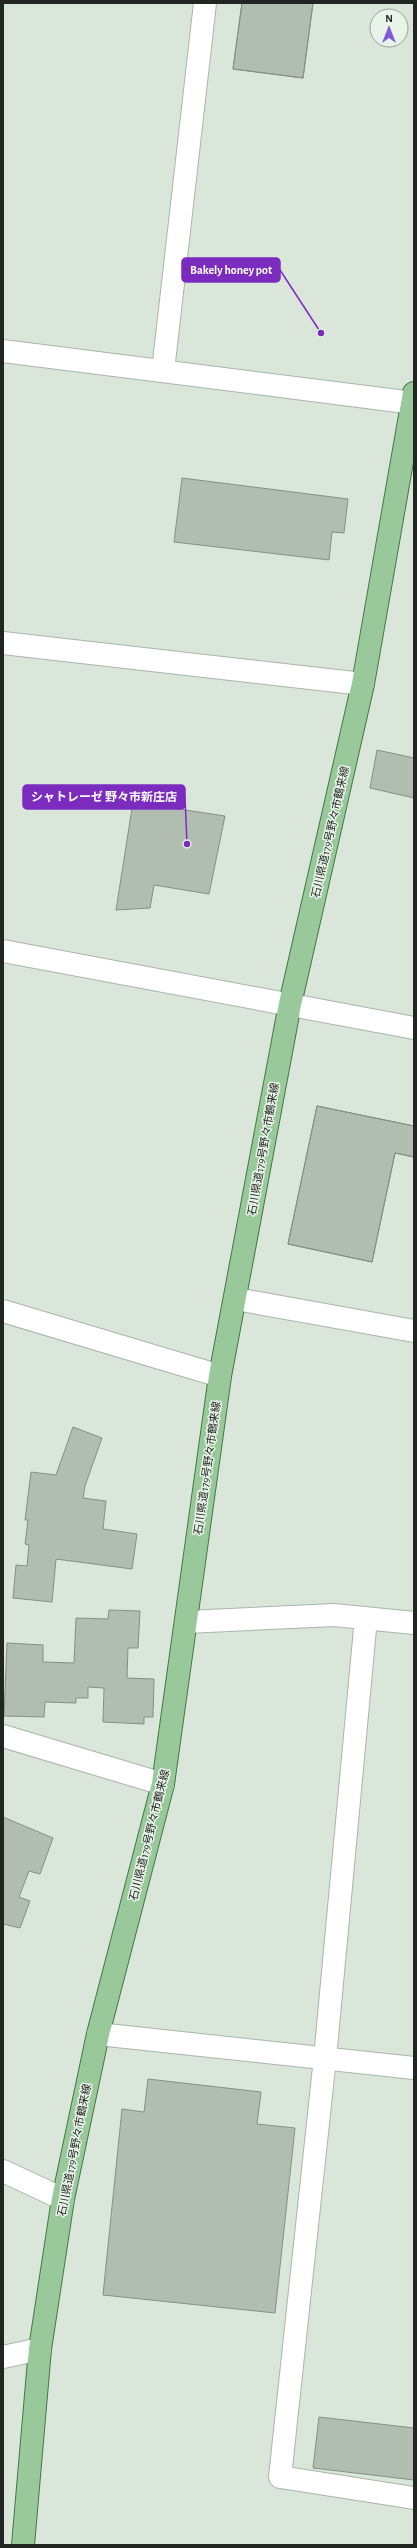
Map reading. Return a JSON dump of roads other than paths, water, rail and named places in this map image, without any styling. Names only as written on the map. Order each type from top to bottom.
[{"type":"main road","name":"石川県道179号野々市鶴来線","points":[[23,2545],[40,2349],[63,2199],[98,2034],[163,1784],[220,1376],[236,1299],[290,1004],[363,684],[414,400]]},
{"type":"street","points":[[163,371],[205,3]]},
{"type":"street","points":[[3,351],[414,400]]},
{"type":"street","points":[[3,643],[363,684]]},
{"type":"street","points":[[3,951],[414,1028]]},
{"type":"street","points":[[236,1299],[414,1331]]},
{"type":"street","points":[[3,1311],[220,1376]]},
{"type":"street","points":[[186,1622],[334,1614],[414,1623]]},
{"type":"street","points":[[366,1618],[325,2058],[280,2477],[414,2498]]},
{"type":"street","points":[[3,1736],[163,1784]]},
{"type":"street","points":[[98,2034],[414,2068]]},
{"type":"street","points":[[3,2171],[63,2199]]},
{"type":"street","points":[[3,2357],[40,2349]]},
{"type":"place","name":"Bakely honey pot","points":[[321,333]]},
{"type":"place","name":"シャトレーゼ 野々市新庄店","points":[[187,844]]}]
